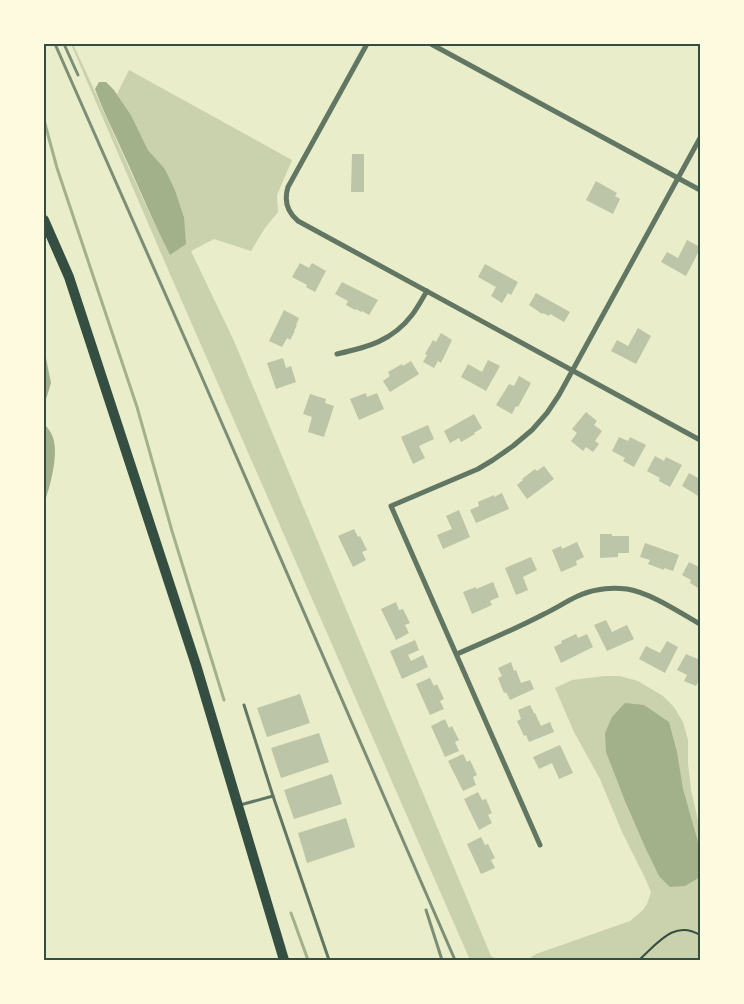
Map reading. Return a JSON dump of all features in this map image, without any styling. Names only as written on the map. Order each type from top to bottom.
[{"type":"main road","points":[[44,220],[81,313],[196,665],[284,960]]},
{"type":"street","points":[[367,44],[292,178],[285,197],[286,205],[294,217],[298,221],[700,440]]},
{"type":"street","points":[[432,44],[700,190]]},
{"type":"street","points":[[540,845],[391,506],[478,469],[532,430],[547,413],[573,370],[700,138]]},
{"type":"street","points":[[337,354],[378,343],[392,334],[413,314],[427,291]]},
{"type":"street","points":[[457,654],[596,590],[615,588],[639,592],[700,624]]},
{"type":"lane","points":[[244,705],[329,960]]},
{"type":"lane","points":[[237,806],[273,796]]},
{"type":"path","points":[[639,960],[671,932],[684,930],[700,935]]},
{"type":"shaded area","points":[[71,44],[73,44],[170,255],[184,217],[175,190],[165,169],[148,150],[131,115],[117,94],[129,70],[292,160],[277,195],[278,212],[265,228],[251,251],[214,239],[191,251],[234,341],[491,956],[498,960],[470,960]]},
{"type":"shaded area","points":[[99,82],[106,82],[114,90],[131,115],[148,150],[165,169],[175,190],[184,217],[186,244],[170,255],[98,97],[95,89]]},
{"type":"shaded area","points":[[44,352],[51,383],[44,406]]},
{"type":"shaded area","points":[[44,422],[52,435],[55,460],[44,504]]},
{"type":"shaded area","points":[[620,676],[638,681],[663,696],[674,707],[683,722],[688,740],[691,790],[700,829],[700,960],[527,960],[536,954],[630,921],[643,910],[651,892],[622,832],[600,779],[574,732],[555,688],[572,680]]},
{"type":"shaded area","points":[[625,703],[644,705],[669,722],[677,752],[683,789],[700,849],[700,877],[685,886],[670,887],[659,876],[625,801],[606,752],[605,733],[612,717]]},
{"type":"building","points":[[352,154],[364,154],[364,192],[351,192]]},
{"type":"building","points":[[596,181],[617,193],[615,196],[620,199],[613,214],[586,200]]},
{"type":"building","points":[[687,240],[700,247],[700,249],[686,276],[661,262],[667,252],[678,258]]},
{"type":"building","points":[[300,263],[309,268],[312,263],[326,271],[315,292],[292,277]]},
{"type":"building","points":[[485,264],[518,282],[511,295],[508,293],[502,303],[491,296],[496,287],[478,277]]},
{"type":"building","points":[[342,282],[378,300],[369,315],[346,305],[348,301],[335,294]]},
{"type":"building","points":[[536,293],[570,312],[564,322],[550,314],[549,316],[542,314],[529,305]]},
{"type":"building","points":[[284,310],[299,318],[290,340],[287,338],[282,347],[269,341]]},
{"type":"building","points":[[638,328],[651,336],[636,364],[611,351],[617,340],[628,346]]},
{"type":"building","points":[[441,333],[452,340],[441,363],[438,361],[434,368],[423,362],[433,340],[436,342]]},
{"type":"building","points":[[283,358],[286,368],[291,366],[296,382],[276,389],[267,363]]},
{"type":"building","points":[[488,360],[500,366],[486,391],[461,377],[468,364],[482,372]]},
{"type":"building","points":[[411,361],[419,374],[390,392],[383,381],[390,376],[388,372]]},
{"type":"building","points":[[519,376],[531,383],[512,414],[496,405],[509,384],[514,386]]},
{"type":"building","points":[[366,393],[367,397],[377,393],[384,409],[359,420],[350,399]]},
{"type":"building","points":[[310,394],[326,399],[325,403],[334,406],[324,437],[308,432],[312,417],[303,414]]},
{"type":"building","points":[[586,412],[597,421],[594,425],[602,431],[595,441],[599,444],[593,452],[586,447],[583,451],[571,441],[577,433],[572,429]]},
{"type":"building","points":[[474,414],[482,428],[461,442],[459,438],[450,443],[444,431]]},
{"type":"building","points":[[428,425],[434,439],[419,446],[425,458],[413,464],[401,437]]},
{"type":"building","points":[[619,437],[628,441],[630,437],[646,445],[634,467],[623,461],[625,458],[612,451]]},
{"type":"building","points":[[655,456],[664,461],[666,457],[682,465],[670,487],[659,481],[660,478],[647,471]]},
{"type":"building","points":[[544,466],[554,479],[527,499],[517,485],[535,469],[537,471]]},
{"type":"building","points":[[689,473],[698,478],[700,474],[700,497],[682,486]]},
{"type":"building","points":[[502,493],[509,509],[476,523],[470,510],[479,506],[478,502]]},
{"type":"building","points":[[459,510],[470,537],[443,549],[437,535],[452,529],[446,516]]},
{"type":"building","points":[[354,529],[367,550],[362,552],[366,560],[353,567],[338,536]]},
{"type":"building","points":[[600,534],[629,536],[629,553],[618,553],[618,557],[600,558]]},
{"type":"building","points":[[577,542],[584,557],[576,561],[577,565],[561,572],[552,550],[561,546],[562,549]]},
{"type":"building","points":[[645,543],[679,555],[673,571],[648,564],[650,560],[640,557]]},
{"type":"building","points":[[531,557],[537,570],[523,577],[528,590],[516,595],[505,568]]},
{"type":"building","points":[[689,562],[699,567],[700,563],[700,589],[690,583],[691,580],[682,575]]},
{"type":"building","points":[[493,582],[499,597],[490,601],[492,605],[472,614],[463,592]]},
{"type":"building","points":[[396,602],[399,610],[403,609],[410,623],[405,625],[409,633],[396,640],[381,609]]},
{"type":"building","points":[[606,620],[612,632],[627,625],[634,639],[607,651],[594,625]]},
{"type":"building","points":[[576,634],[578,638],[587,634],[593,647],[561,663],[554,647],[562,643],[561,641]]},
{"type":"building","points":[[415,640],[419,650],[408,655],[411,661],[423,655],[428,667],[402,679],[390,651]]},
{"type":"building","points":[[667,641],[678,647],[665,673],[639,659],[646,646],[660,653]]},
{"type":"building","points":[[686,654],[700,660],[700,679],[696,686],[684,681],[687,675],[677,670]]},
{"type":"building","points":[[511,662],[521,683],[530,680],[534,689],[510,700],[506,692],[504,693],[498,678],[502,676],[498,668]]},
{"type":"building","points":[[430,678],[434,686],[437,684],[444,699],[440,701],[444,709],[430,715],[416,684]]},
{"type":"building","points":[[300,694],[310,723],[267,737],[257,708]]},
{"type":"building","points":[[530,705],[541,726],[550,722],[554,732],[529,742],[517,721],[521,719],[518,710]]},
{"type":"building","points":[[445,719],[449,728],[452,726],[459,740],[455,742],[459,751],[445,757],[431,726]]},
{"type":"building","points":[[319,733],[329,762],[281,778],[271,748]]},
{"type":"building","points":[[560,745],[573,773],[559,779],[552,763],[539,769],[533,757]]},
{"type":"building","points":[[463,754],[467,762],[470,760],[477,775],[473,777],[476,785],[463,791],[448,761]]},
{"type":"building","points":[[332,774],[342,804],[294,819],[284,790]]},
{"type":"building","points":[[478,792],[482,800],[486,799],[492,813],[488,815],[492,823],[479,830],[464,799]]},
{"type":"building","points":[[346,818],[355,847],[307,863],[298,833]]},
{"type":"building","points":[[481,837],[485,845],[488,844],[495,858],[491,860],[495,868],[481,874],[467,844]]},
{"type":"waterway","points":[[44,120],[57,168],[137,407],[172,531],[224,700]]},
{"type":"waterway","points":[[291,913],[308,960]]},
{"type":"railway","points":[[55,44],[455,960]]},
{"type":"railway","points":[[64,44],[78,75]]},
{"type":"railway","points":[[426,910],[442,960]]}]
